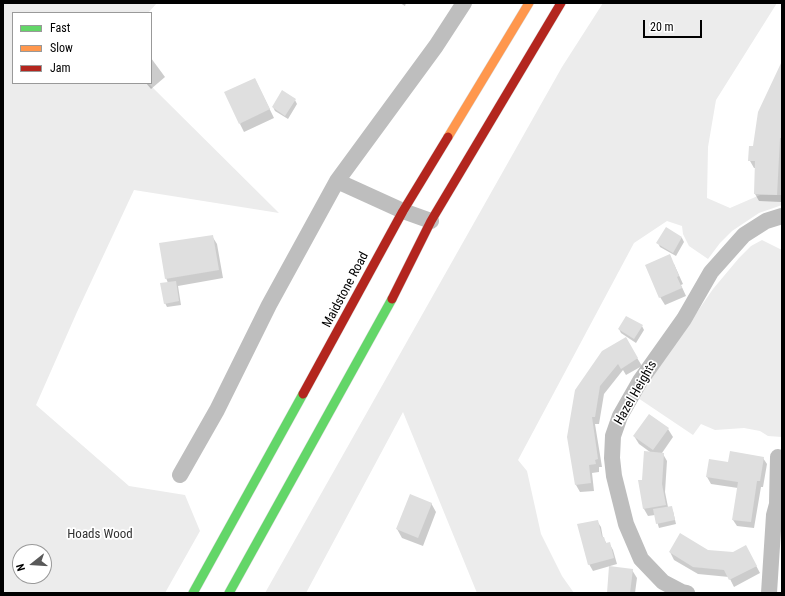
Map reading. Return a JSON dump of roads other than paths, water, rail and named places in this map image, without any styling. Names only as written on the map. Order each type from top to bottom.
[{"type":"main road","name":"Maidstone Road","points":[[193,593],[403,211],[529,3]]},
{"type":"main road","points":[[229,593],[403,279],[431,221],[561,3]]},
{"type":"street","points":[[180,475],[217,410],[269,305],[337,181],[436,46],[464,3]]},
{"type":"street","points":[[337,181],[403,211],[431,221]]},
{"type":"street","name":"Hazel Heights","points":[[687,593],[663,582],[641,560],[626,524],[614,476],[612,458],[613,436],[620,416],[640,381],[684,319],[711,272],[744,235],[766,221],[782,216]]},
{"type":"street","points":[[770,593],[774,515],[777,504],[778,457]]},
{"type":"park label","name":"Hoads Wood","points":[[100,535]]}]
